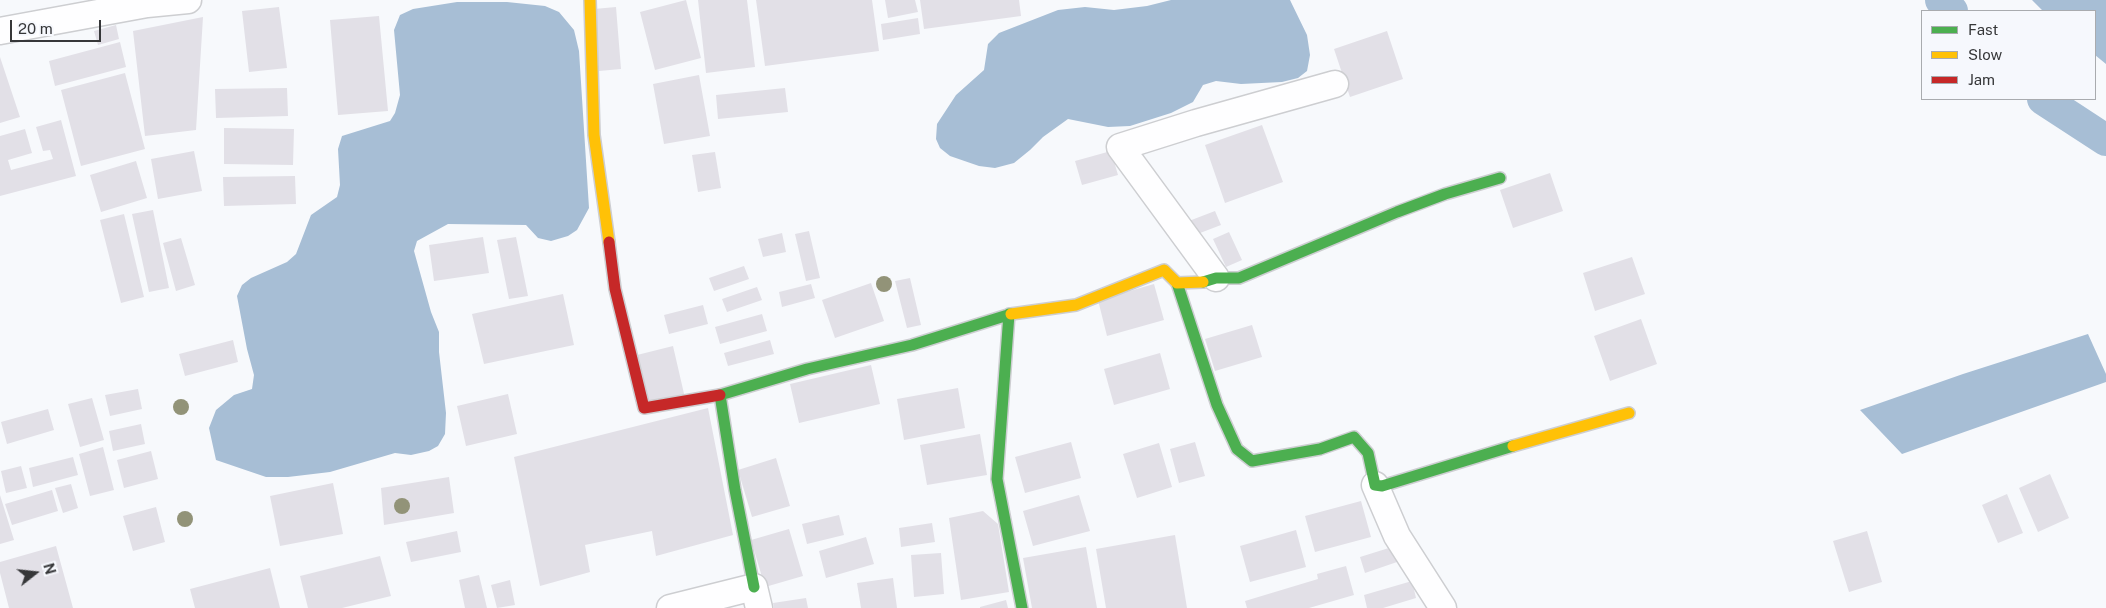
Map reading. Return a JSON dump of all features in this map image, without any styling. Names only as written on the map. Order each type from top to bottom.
[{"type":"street","points":[[0,31],[147,4],[188,0]]},
{"type":"street","points":[[590,0],[594,135],[615,289],[644,408],[720,395],[806,369],[912,345],[1009,314],[1076,305],[1164,270],[1177,283],[1217,405],[1237,449],[1252,461],[1320,449],[1354,437],[1368,453],[1375,485],[1396,536],[1443,608]]},
{"type":"street","points":[[1216,278],[1120,147],[1205,120],[1335,84]]},
{"type":"street","points":[[1177,283],[1198,284],[1216,278],[1239,278],[1397,212],[1445,194],[1500,178]]},
{"type":"street","points":[[1009,314],[998,479],[1022,608]]},
{"type":"street","points":[[670,608],[757,598],[735,490],[720,395]]},
{"type":"street","points":[[1375,485],[1382,486],[1473,457],[1629,413]]},
{"type":"water","points":[[1171,0],[1290,0],[1307,35],[1310,55],[1307,71],[1298,78],[1282,82],[1241,84],[1216,81],[1203,85],[1193,102],[1171,113],[1130,126],[1108,127],[1068,119],[1043,137],[1014,163],[995,168],[979,166],[950,156],[940,148],[936,139],[937,124],[956,95],[984,70],[988,44],[999,33],[1058,10],[1085,7],[1114,10],[1147,6]]},
{"type":"water","points":[[2032,0],[2106,0],[2106,64],[2096,56],[2096,10],[2042,10]]},
{"type":"water","points":[[457,2],[507,2],[545,6],[559,12],[574,30],[579,51],[589,208],[577,230],[568,236],[551,241],[538,238],[526,225],[448,224],[417,241],[414,251],[431,312],[439,332],[439,352],[446,413],[445,434],[438,446],[429,451],[411,455],[395,453],[330,472],[288,477],[266,477],[216,460],[209,428],[216,410],[234,395],[252,389],[254,375],[237,296],[242,285],[251,278],[287,262],[296,254],[311,215],[337,197],[340,185],[338,149],[342,136],[390,121],[395,113],[400,95],[394,30],[400,15],[413,9]]},
{"type":"water","points":[[2088,334],[2106,374],[2106,382],[1902,454],[1860,410],[1963,374]]},
{"type":"building","points":[[686,0],[701,58],[655,70],[640,12]]},
{"type":"building","points":[[698,0],[747,0],[755,67],[706,73]]},
{"type":"building","points":[[756,0],[872,0],[879,51],[765,66]]},
{"type":"building","points":[[885,0],[915,0],[918,12],[888,18]]},
{"type":"building","points":[[920,0],[1019,0],[1021,16],[924,29]]},
{"type":"building","points":[[279,7],[287,68],[249,72],[242,11]]},
{"type":"building","points":[[616,7],[621,69],[599,71],[594,9]]},
{"type":"building","points":[[379,16],[388,111],[338,115],[330,20]]},
{"type":"building","points":[[203,17],[196,130],[145,136],[133,31]]},
{"type":"building","points":[[918,18],[920,34],[883,40],[881,24]]},
{"type":"building","points":[[116,25],[119,39],[98,45],[94,31]]},
{"type":"building","points":[[1387,31],[1403,79],[1350,97],[1334,49]]},
{"type":"building","points":[[120,42],[126,67],[55,86],[49,61]]},
{"type":"building","points":[[0,57],[20,117],[0,123]]},
{"type":"building","points":[[125,73],[145,149],[81,166],[61,90]]},
{"type":"building","points":[[699,75],[710,136],[664,144],[653,84]]},
{"type":"building","points":[[287,88],[288,116],[216,118],[215,89]]},
{"type":"building","points":[[785,88],[788,112],[718,119],[716,95]]},
{"type":"building","points":[[61,120],[76,176],[0,196],[0,136],[25,129],[32,153],[8,160],[11,170],[53,159],[50,150],[43,151],[36,127]]},
{"type":"building","points":[[1262,125],[1283,182],[1225,203],[1205,145]]},
{"type":"building","points":[[224,128],[294,129],[293,165],[224,164]]},
{"type":"building","points":[[194,151],[202,191],[158,199],[151,159]]},
{"type":"building","points":[[1111,151],[1118,175],[1082,185],[1075,161]]},
{"type":"building","points":[[715,152],[721,188],[698,192],[692,155]]},
{"type":"building","points":[[136,161],[147,198],[101,212],[90,175]]},
{"type":"building","points":[[1550,173],[1563,211],[1513,228],[1500,190]]},
{"type":"building","points":[[295,176],[296,204],[224,206],[223,177]]},
{"type":"building","points":[[153,210],[169,288],[149,292],[132,214]]},
{"type":"building","points":[[1215,211],[1221,225],[1187,238],[1181,224]]},
{"type":"building","points":[[124,214],[144,297],[121,303],[100,220]]},
{"type":"building","points":[[809,231],[820,278],[806,281],[795,234]]},
{"type":"building","points":[[1229,232],[1242,260],[1226,267],[1213,239]]},
{"type":"building","points":[[782,233],[786,252],[763,257],[758,239]]},
{"type":"building","points":[[483,237],[489,273],[434,281],[429,245]]},
{"type":"building","points":[[516,237],[528,296],[509,299],[497,240]]},
{"type":"building","points":[[181,238],[195,285],[176,291],[163,243]]},
{"type":"building","points":[[1632,257],[1645,294],[1595,311],[1583,273]]},
{"type":"building","points":[[744,266],[749,279],[714,291],[709,278]]},
{"type":"building","points":[[910,278],[921,325],[907,328],[895,281]]},
{"type":"building","points":[[871,283],[884,321],[835,338],[822,300]]},
{"type":"building","points":[[811,284],[815,298],[782,307],[779,292]]},
{"type":"building","points":[[1154,284],[1164,320],[1107,336],[1098,300]]},
{"type":"building","points":[[757,287],[762,300],[727,312],[722,299]]},
{"type":"building","points":[[563,294],[574,345],[484,364],[472,314]]},
{"type":"building","points":[[703,305],[708,324],[669,334],[664,315]]},
{"type":"building","points":[[762,314],[767,331],[720,344],[715,327]]},
{"type":"building","points":[[1641,319],[1657,364],[1610,381],[1594,336]]},
{"type":"building","points":[[1252,325],[1262,357],[1215,371],[1205,339]]},
{"type":"building","points":[[233,340],[238,362],[185,376],[179,354]]},
{"type":"building","points":[[770,340],[774,354],[728,366],[724,353]]},
{"type":"building","points":[[673,346],[685,398],[645,407],[633,356]]},
{"type":"building","points":[[1160,353],[1170,389],[1114,405],[1104,369]]},
{"type":"building","points":[[871,365],[880,404],[799,423],[790,384]]},
{"type":"building","points":[[958,388],[965,428],[904,440],[897,399]]},
{"type":"building","points":[[138,389],[142,409],[110,416],[105,395]]},
{"type":"building","points":[[508,394],[517,434],[466,446],[457,406]]},
{"type":"building","points":[[92,398],[104,440],[80,447],[68,404]]},
{"type":"building","points":[[708,408],[733,535],[656,556],[652,531],[585,545],[590,572],[540,586],[514,457]]},
{"type":"building","points":[[48,409],[54,430],[7,444],[1,422]]},
{"type":"building","points":[[141,424],[145,444],[113,451],[109,431]]},
{"type":"building","points":[[980,434],[987,475],[927,485],[920,445]]},
{"type":"building","points":[[1071,442],[1081,478],[1025,493],[1015,457]]},
{"type":"building","points":[[1195,442],[1205,476],[1179,483],[1170,449]]},
{"type":"building","points":[[1159,443],[1172,487],[1137,498],[1123,454]]},
{"type":"building","points":[[103,447],[114,490],[90,496],[79,454]]},
{"type":"building","points":[[151,451],[158,479],[124,488],[117,460]]},
{"type":"building","points":[[73,457],[78,475],[33,487],[29,468]]},
{"type":"building","points":[[776,458],[790,506],[752,517],[738,470]]},
{"type":"building","points":[[21,466],[27,488],[6,493],[1,471]]},
{"type":"building","points":[[2050,474],[2069,518],[2038,532],[2019,488]]},
{"type":"building","points":[[449,477],[454,513],[384,525],[381,488]]},
{"type":"building","points":[[333,483],[343,534],[280,546],[270,496]]},
{"type":"building","points":[[71,484],[78,508],[63,513],[55,488]]},
{"type":"building","points":[[52,490],[58,511],[12,525],[5,504]]},
{"type":"building","points":[[2007,494],[2023,533],[1998,543],[1982,505]]},
{"type":"building","points":[[0,495],[14,540],[0,544]]},
{"type":"building","points":[[1079,495],[1090,531],[1033,546],[1023,511]]},
{"type":"building","points":[[1361,501],[1371,537],[1315,552],[1305,516]]},
{"type":"building","points":[[156,507],[165,542],[133,551],[123,516]]},
{"type":"building","points":[[983,511],[998,524],[1009,592],[961,600],[949,518]]},
{"type":"building","points":[[839,515],[844,535],[807,544],[802,524]]},
{"type":"building","points":[[932,523],[935,542],[901,547],[899,528]]},
{"type":"building","points":[[789,529],[803,576],[765,587],[751,540]]},
{"type":"building","points":[[1296,530],[1306,567],[1250,582],[1240,546]]},
{"type":"building","points":[[457,531],[461,552],[411,562],[406,542]]},
{"type":"building","points":[[1867,531],[1882,582],[1849,592],[1833,541]]},
{"type":"building","points":[[1175,535],[1187,608],[1106,608],[1096,549]]},
{"type":"building","points":[[866,537],[874,564],[826,578],[819,551]]},
{"type":"building","points":[[56,546],[73,608],[9,608],[0,573],[0,562]]},
{"type":"building","points":[[1086,547],[1097,608],[1032,608],[1023,558]]},
{"type":"building","points":[[1392,547],[1397,562],[1365,573],[1360,557]]},
{"type":"building","points":[[941,553],[944,594],[914,597],[911,555]]},
{"type":"building","points":[[380,556],[391,596],[342,608],[308,608],[300,576]]},
{"type":"building","points":[[1346,566],[1354,595],[1309,608],[1247,608],[1245,601],[1318,579],[1317,574]]},
{"type":"building","points":[[270,568],[280,608],[195,608],[190,589]]},
{"type":"building","points":[[479,575],[487,608],[465,608],[459,580]]},
{"type":"building","points":[[893,578],[897,608],[861,608],[857,583]]},
{"type":"building","points":[[510,580],[515,605],[497,608],[491,585]]},
{"type":"building","points":[[1412,581],[1416,598],[1383,608],[1367,608],[1364,595]]},
{"type":"building","points":[[806,598],[808,608],[774,608],[773,603]]},
{"type":"building","points":[[1006,600],[1008,608],[980,608],[980,607]]},
{"type":"waterway","points":[[1941,0],[1951,10]]},
{"type":"waterway","points":[[2045,100],[2106,140]]},
{"type":"traffic: fast","points":[[1203,282],[1216,278],[1239,278],[1397,212],[1445,194],[1500,178]]},
{"type":"traffic: fast","points":[[1177,283],[1217,405],[1237,449],[1252,461],[1320,449],[1354,437],[1368,453],[1375,485],[1382,486],[1513,446]]},
{"type":"traffic: fast","points":[[1009,314],[997,479],[1022,608]]},
{"type":"traffic: fast","points":[[754,587],[735,490],[720,395],[807,369],[912,345],[1011,314]]},
{"type":"traffic: slow","points":[[590,0],[594,135],[609,242]]},
{"type":"traffic: slow","points":[[1011,314],[1076,305],[1164,270],[1177,283],[1203,282]]},
{"type":"traffic: slow","points":[[1513,446],[1629,413]]},
{"type":"traffic: jam","points":[[609,242],[615,289],[644,408],[720,395]]}]
